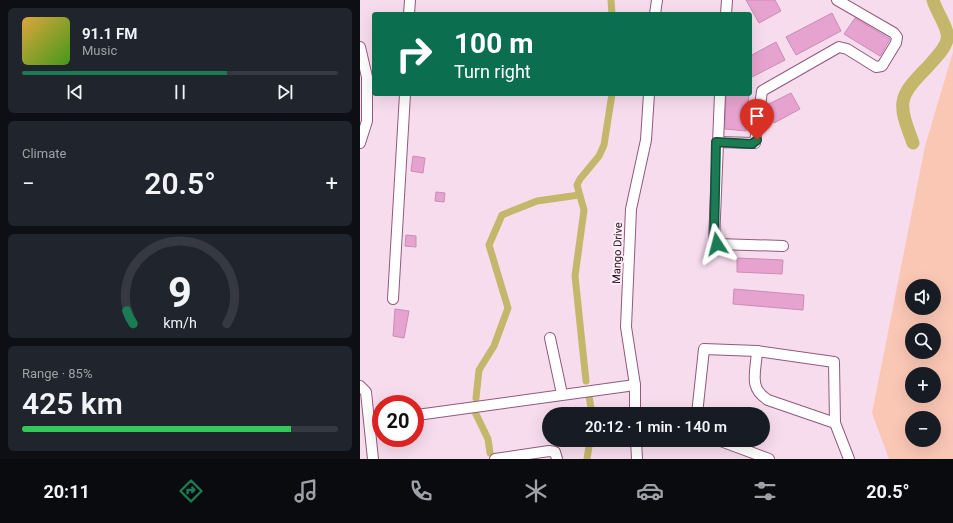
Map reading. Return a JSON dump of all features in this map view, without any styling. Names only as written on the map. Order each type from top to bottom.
[{"type":"street","points":[[410,0],[410,12]]},
{"type":"street","points":[[655,12],[657,0]]},
{"type":"street","points":[[726,12],[727,0]]},
{"type":"street","points":[[716,142],[755,143],[762,91],[839,47],[847,49],[876,67],[882,66],[896,43],[897,37],[894,33],[837,0]]},
{"type":"street","points":[[360,47],[367,77],[367,121],[360,143]]},
{"type":"street","points":[[393,299],[405,96]]},
{"type":"street","name":"Mango Drive","points":[[636,407],[635,385],[626,327],[631,208],[646,140],[649,96]]},
{"type":"street","points":[[720,96],[716,142],[714,241],[717,244],[783,246]]},
{"type":"street","points":[[550,338],[562,394]]},
{"type":"street","points":[[698,407],[704,349],[757,351],[834,362],[835,423],[849,459]]},
{"type":"street","points":[[757,351],[754,383],[756,390],[760,395],[768,400],[835,423]]},
{"type":"street","points":[[424,414],[635,385]]},
{"type":"street","points":[[360,386],[366,392],[373,459]]},
{"type":"street","points":[[636,447],[636,459]]},
{"type":"street","points":[[737,447],[769,459]]},
{"type":"street","points":[[495,459],[549,451],[555,452],[557,459]]},
{"type":"shaded area","points":[[953,52],[953,459],[889,459],[872,413],[925,146]]},
{"type":"building","points":[[746,0],[775,0],[781,11],[759,23]]},
{"type":"building","points":[[832,13],[841,31],[796,55],[786,37]]},
{"type":"building","points":[[855,18],[890,39],[880,56],[844,34]]},
{"type":"building","points":[[776,42],[785,60],[752,77],[752,55]]},
{"type":"building","points":[[791,93],[800,109],[774,123],[766,109],[767,105]]},
{"type":"building","points":[[726,96],[749,96],[746,131],[725,129]]},
{"type":"building","points":[[413,156],[425,158],[423,173],[411,171]]},
{"type":"building","points":[[436,192],[445,193],[444,202],[435,201]]},
{"type":"building","points":[[406,235],[416,236],[416,247],[405,246]]},
{"type":"building","points":[[737,258],[783,260],[782,274],[737,272]]},
{"type":"building","points":[[734,289],[804,295],[803,310],[733,304]]},
{"type":"building","points":[[395,309],[409,311],[404,338],[393,336]]},
{"type":"waterway","points":[[611,0],[612,12]]},
{"type":"waterway","points":[[913,143],[903,112],[904,96],[915,80],[941,52],[947,40],[945,26],[933,0]]},
{"type":"waterway","points":[[586,381],[575,276],[584,210],[577,185],[580,179],[599,156],[604,145],[612,96]]},
{"type":"waterway","points":[[476,398],[479,370],[494,346],[508,308],[489,245],[502,215],[537,201],[579,195]]},
{"type":"waterway","points":[[589,396],[591,407]]},
{"type":"waterway","points":[[475,412],[488,439],[490,453]]},
{"type":"waterway","points":[[587,459],[589,447]]},
{"type":"route","points":[[717,244],[714,241],[716,142],[752,144],[757,140]]}]
